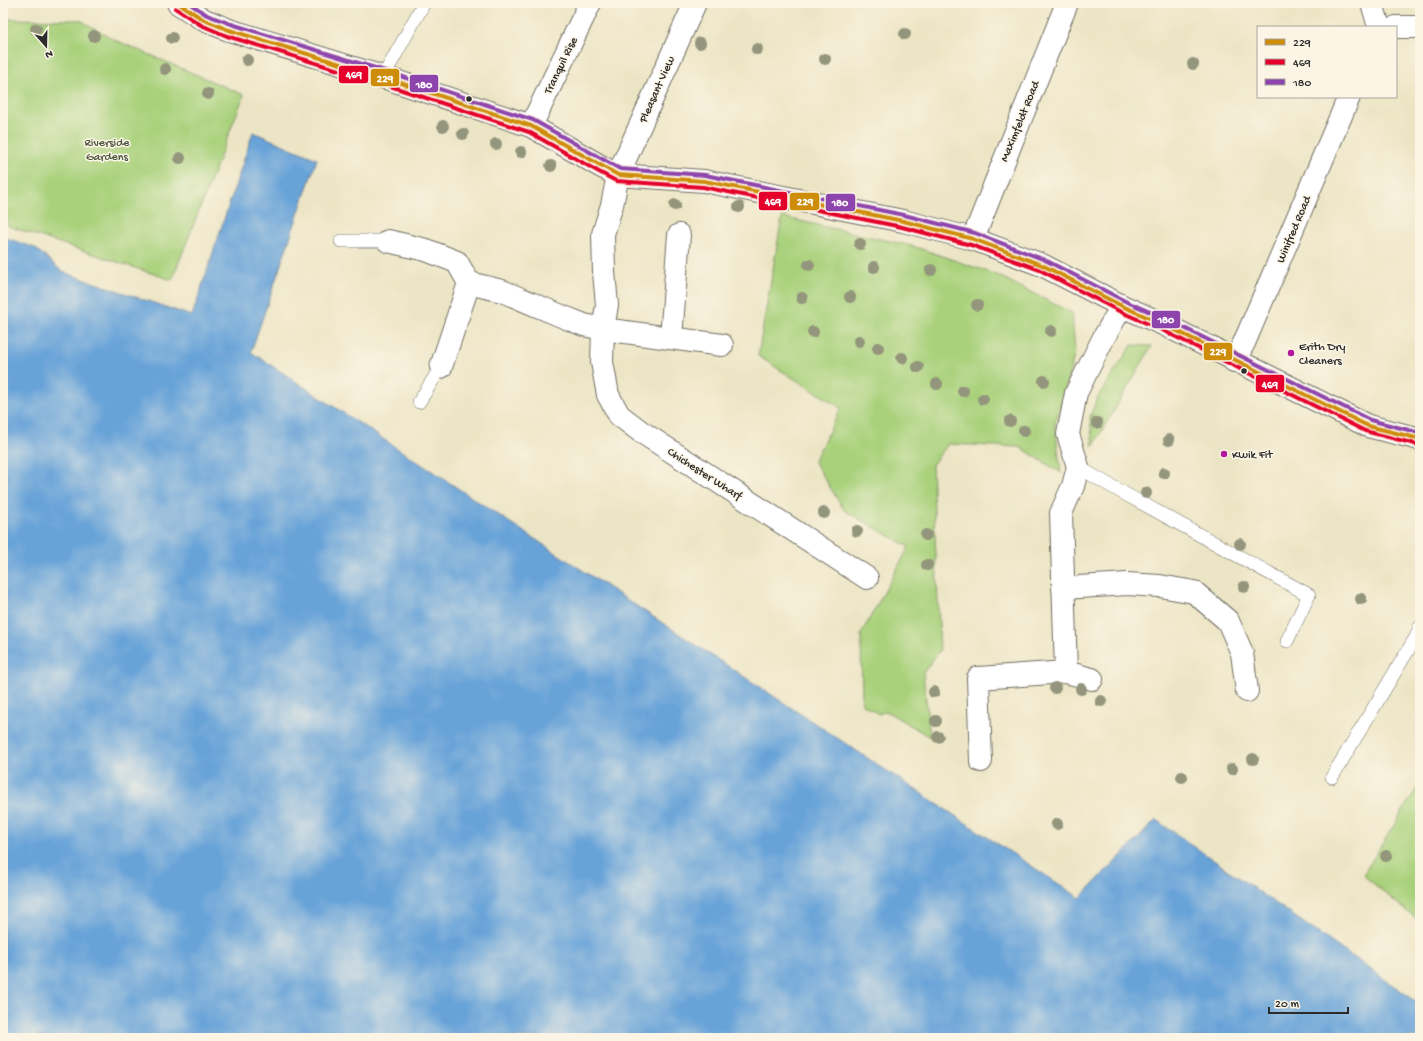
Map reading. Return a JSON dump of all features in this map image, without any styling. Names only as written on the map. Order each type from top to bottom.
[{"type":"street","points":[[178,3],[204,20],[229,30],[383,76],[531,126],[602,168],[618,175],[712,182],[903,221],[973,239],[1042,265],[1122,306],[1164,325],[1368,426],[1420,439]]},
{"type":"street","name":"Tranquil Rise","points":[[531,126],[590,3]]},
{"type":"street","name":"Pleasant View","points":[[618,175],[695,3]]},
{"type":"street","name":"Maximfeldt Road","points":[[973,239],[1067,3]]},
{"type":"street","points":[[1372,3],[1379,26]]},
{"type":"street","points":[[1397,27],[1420,28]]},
{"type":"street","name":"Winifred Road","points":[[1234,360],[1244,343],[1349,98]]},
{"type":"street","name":"Chichester Wharf","points":[[618,175],[612,206],[603,234],[607,304],[602,362],[608,395],[619,415],[640,431],[867,578]]},
{"type":"street","points":[[670,338],[679,235]]},
{"type":"street","points":[[388,241],[426,250],[457,262],[469,283],[502,291],[584,325],[722,346]]},
{"type":"street","points":[[441,367],[469,283]]},
{"type":"street","points":[[1066,672],[1061,512],[1073,486],[1078,467],[1068,434],[1076,393],[1104,337],[1122,306]]},
{"type":"street","points":[[1063,588],[1127,584],[1160,586],[1194,592],[1228,621],[1242,653],[1247,691]]},
{"type":"street","points":[[981,760],[978,678],[1066,672],[1092,679]]},
{"type":"lane","points":[[383,76],[424,3]]},
{"type":"lane","points":[[341,241],[388,241]]},
{"type":"lane","points":[[419,402],[441,367]]},
{"type":"lane","points":[[1078,467],[1309,595],[1287,641]]},
{"type":"lane","points":[[1332,777],[1416,637],[1420,627]]},
{"type":"green space","name":"Riverside Gardens","points":[[3,19],[80,20],[115,40],[244,95],[172,280],[8,226],[5,215],[3,214]]},
{"type":"green space","points":[[782,217],[916,247],[997,275],[1072,313],[1075,353],[1055,425],[1061,473],[1020,447],[948,444],[932,465],[940,650],[923,673],[930,737],[886,711],[879,714],[862,704],[861,634],[909,547],[844,510],[814,461],[841,408],[758,356]]},
{"type":"green space","points":[[1132,345],[1152,346],[1093,446],[1090,417],[1097,398]]},
{"type":"green space","points":[[1420,783],[1420,922],[1363,875]]},
{"type":"water","points":[[253,132],[317,159],[251,352],[1080,898],[1156,820],[1420,1004],[1420,1038],[3,1038],[3,237],[35,248],[63,272],[192,316]]},
{"type":"transit line","name":"229","points":[[178,3],[204,20],[229,30],[383,77],[531,126],[618,175],[704,181],[903,221],[973,239],[1042,265],[1122,306],[1165,325],[1368,426],[1420,439]]},
{"type":"transit line","name":"180","points":[[189,3],[207,15],[231,24],[385,71],[533,120],[620,169],[705,175],[904,215],[975,233],[1045,260],[1125,301],[1168,320],[1370,420],[1420,433]]},
{"type":"transit line","name":"469","points":[[175,8],[201,25],[227,36],[381,83],[529,132],[616,181],[703,187],[902,227],[971,245],[1040,270],[1119,311],[1162,330],[1365,431],[1419,445]]},
{"type":"place","name":"Erith Dry Cleaners","points":[[1291,353]]},
{"type":"place","name":"Kwik Fit","points":[[1224,454]]}]
